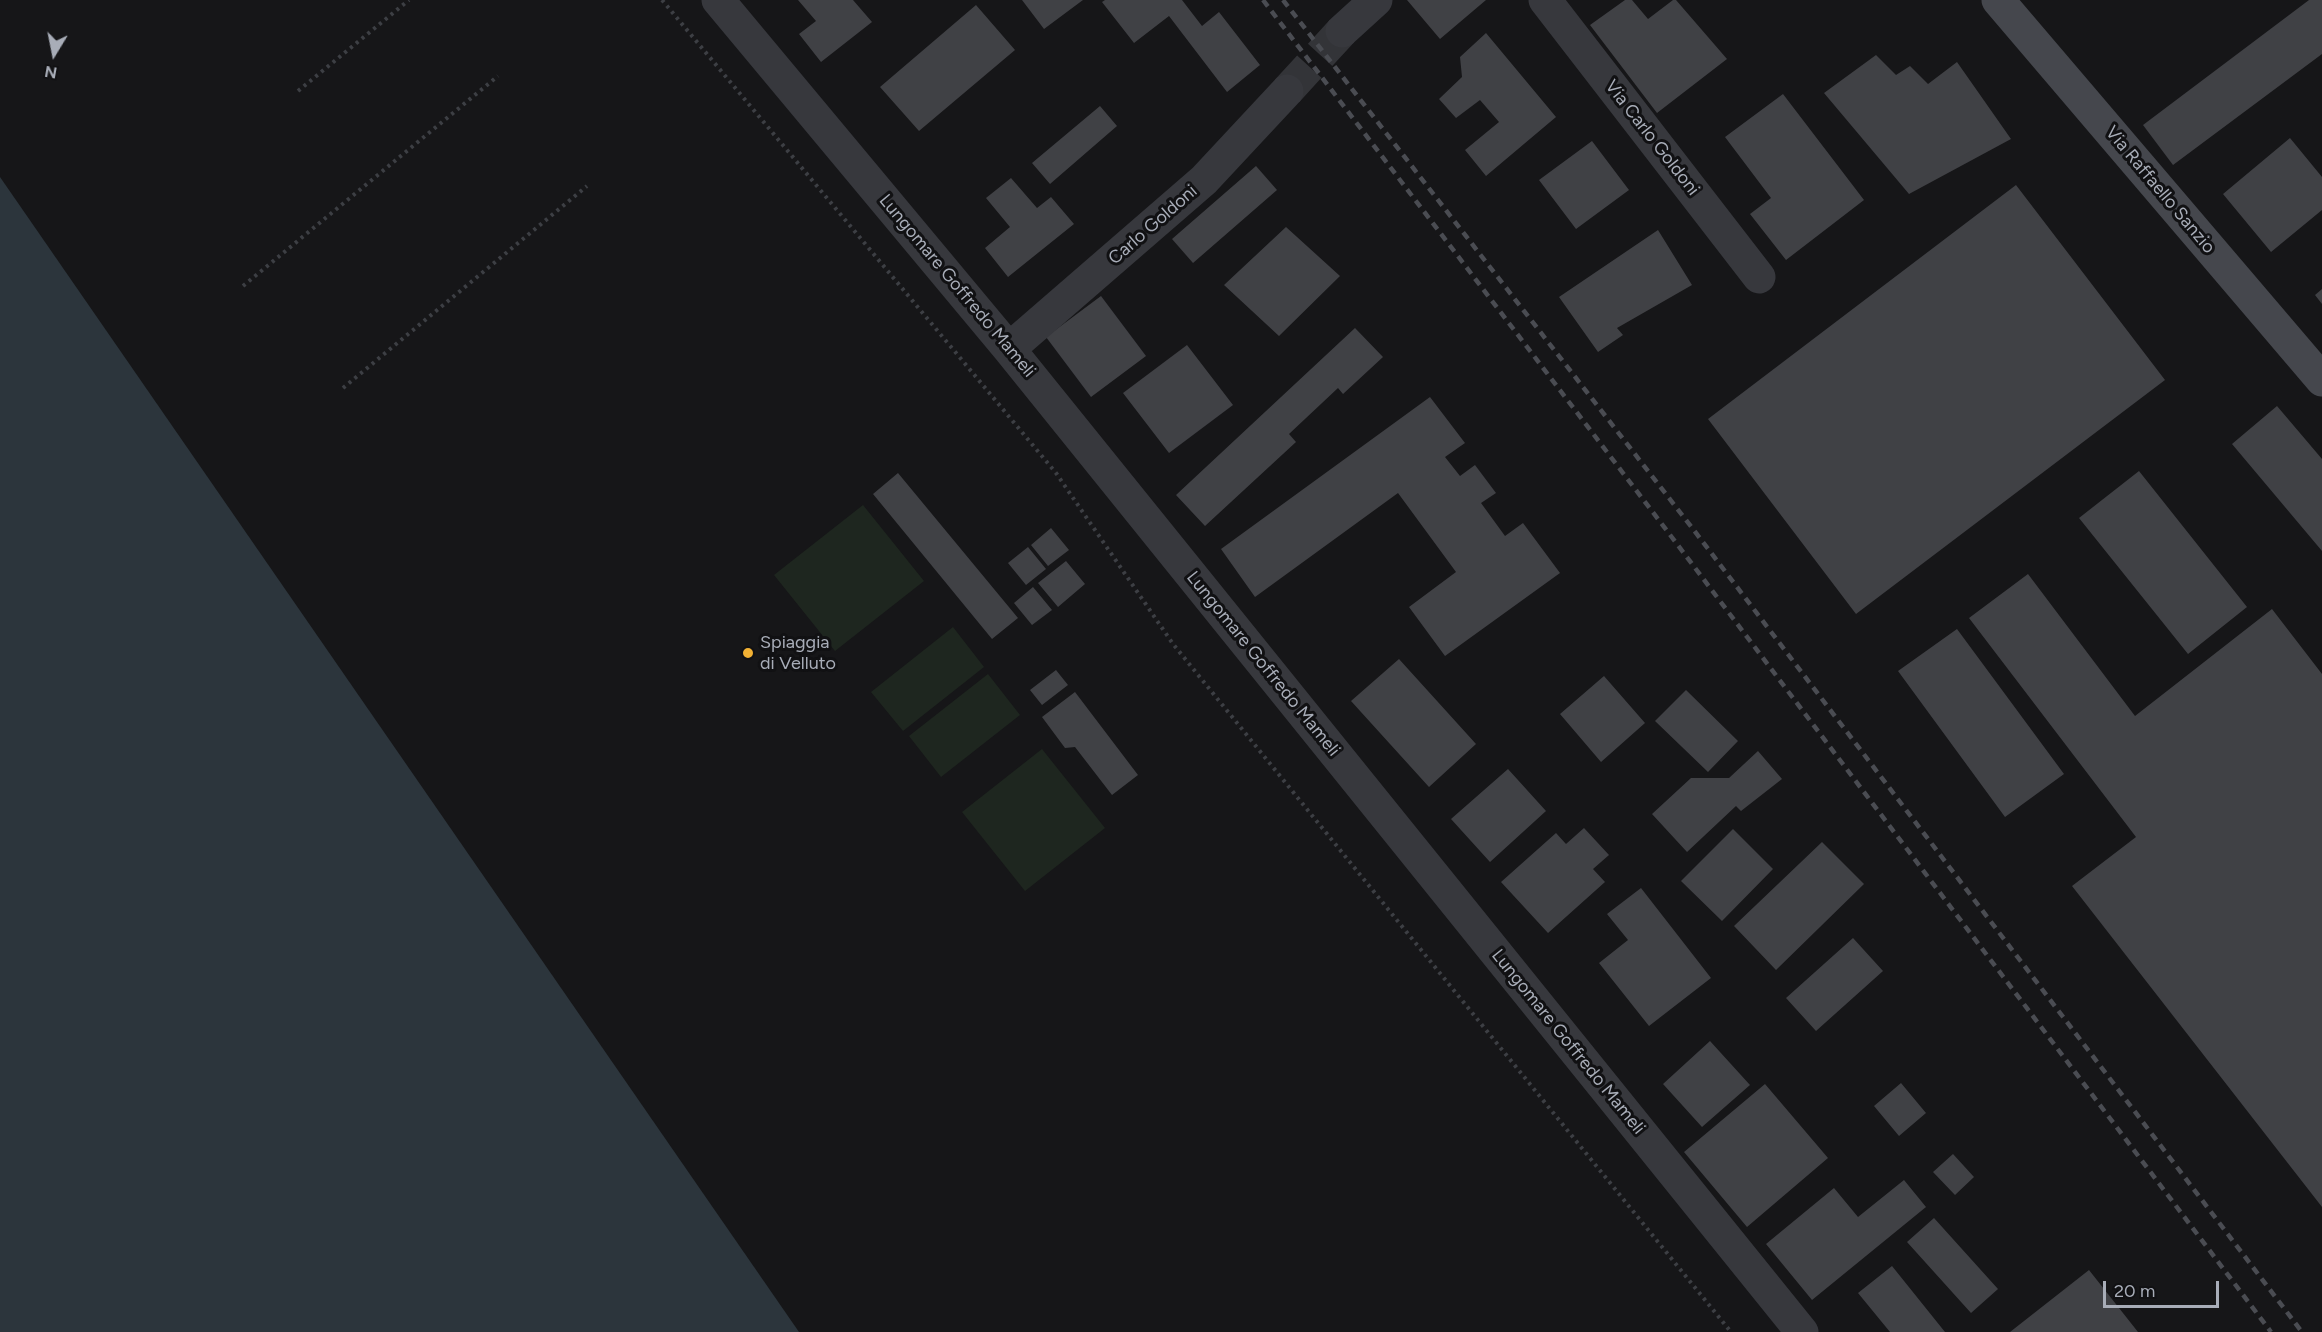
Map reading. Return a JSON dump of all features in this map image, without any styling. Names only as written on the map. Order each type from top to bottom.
[{"type":"main road","name":"Via Raffaello Sanzio","points":[[1998,0],[2322,380]]},
{"type":"street","name":"Lungomare Goffredo Mameli","points":[[718,0],[1009,349],[1802,1332]]},
{"type":"street","points":[[1342,31],[1376,0]]},
{"type":"street","name":"Via Carlo Goldoni","points":[[1545,0],[1759,277]]},
{"type":"street","name":"Carlo Goldoni","points":[[1009,349],[1204,180],[1287,91]]},
{"type":"path","points":[[298,91],[409,0]]},
{"type":"path","points":[[662,0],[1056,472],[1173,644],[1731,1332]]},
{"type":"path","points":[[243,286],[498,76]]},
{"type":"path","points":[[343,388],[587,186]]},
{"type":"shaded area","points":[[0,177],[799,1332],[0,1332]]},
{"type":"shaded area","points":[[863,505],[924,581],[835,651],[774,575]]},
{"type":"shaded area","points":[[953,627],[984,667],[903,731],[871,692]]},
{"type":"shaded area","points":[[988,674],[1020,715],[941,777],[909,736]]},
{"type":"shaded area","points":[[1042,749],[1105,828],[1025,891],[962,812]]},
{"type":"building","points":[[798,0],[853,0],[872,22],[821,62],[799,34],[816,21]]},
{"type":"building","points":[[1022,0],[1083,0],[1044,29]]},
{"type":"building","points":[[1105,0],[1182,0],[1202,26],[1219,12],[1260,65],[1227,92],[1169,16],[1134,43],[1102,2]]},
{"type":"building","points":[[1407,0],[1486,0],[1440,39]]},
{"type":"building","points":[[1625,0],[1632,0],[1648,19],[1676,0],[1727,59],[1657,113],[1590,25]]},
{"type":"building","points":[[2309,0],[2322,0],[2322,54],[2173,165],[2143,125]]},
{"type":"building","points":[[976,5],[1015,50],[919,131],[880,87]]},
{"type":"building","points":[[1486,33],[1556,117],[1486,176],[1465,150],[1499,122],[1480,100],[1456,118],[1439,99],[1462,77],[1460,57]]},
{"type":"building","points":[[1876,55],[1896,75],[1910,66],[1928,84],[1957,62],[2011,139],[1909,194],[1824,93]]},
{"type":"building","points":[[1783,94],[1864,200],[1786,260],[1750,214],[1771,198],[1725,137]]},
{"type":"building","points":[[1100,106],[1117,126],[1050,184],[1032,163]]},
{"type":"building","points":[[2290,138],[2322,177],[2322,210],[2271,252],[2223,194]]},
{"type":"building","points":[[1592,141],[1629,190],[1576,229],[1539,180]]},
{"type":"building","points":[[1256,166],[1277,190],[1193,263],[1172,239]]},
{"type":"building","points":[[1011,178],[1037,208],[1051,197],[1074,224],[1008,277],[985,248],[1010,227],[986,198]]},
{"type":"building","points":[[2016,185],[2165,380],[1856,614],[1708,419]]},
{"type":"building","points":[[1286,227],[1340,276],[1279,336],[1224,285]]},
{"type":"building","points":[[1658,230],[1692,285],[1617,328],[1623,335],[1598,352],[1559,297]]},
{"type":"building","points":[[2322,289],[2322,304],[2315,295]]},
{"type":"building","points":[[1101,296],[1146,356],[1091,397],[1046,337]]},
{"type":"building","points":[[1355,328],[1383,357],[1343,394],[1338,388],[1289,434],[1296,442],[1205,526],[1176,495]]},
{"type":"building","points":[[1187,345],[1233,405],[1169,453],[1123,393]]},
{"type":"building","points":[[1430,397],[1465,443],[1445,457],[1460,476],[1475,465],[1496,493],[1481,503],[1505,536],[1523,523],[1560,573],[1445,656],[1409,607],[1456,572],[1398,493],[1255,597],[1221,549]]},
{"type":"building","points":[[2277,406],[2322,459],[2322,551],[2232,444]]},
{"type":"building","points":[[2139,471],[2247,607],[2188,654],[2079,518]]},
{"type":"building","points":[[898,473],[1018,618],[992,639],[873,494]]},
{"type":"building","points":[[1051,528],[1069,550],[1048,566],[1031,545]]},
{"type":"building","points":[[1028,547],[1046,569],[1026,585],[1008,563]]},
{"type":"building","points":[[1066,561],[1085,584],[1058,607],[1038,583]]},
{"type":"building","points":[[2028,574],[2135,716],[2272,609],[2322,674],[2322,1207],[2072,886],[2136,837],[1969,618]]},
{"type":"building","points":[[1033,587],[1052,610],[1032,625],[1014,603]]},
{"type":"building","points":[[1957,629],[2064,774],[2005,817],[1898,671]]},
{"type":"building","points":[[1399,659],[1476,744],[1429,787],[1351,701]]},
{"type":"building","points":[[1056,670],[1068,685],[1042,705],[1030,690]]},
{"type":"building","points":[[1604,676],[1645,723],[1601,762],[1560,714]]},
{"type":"building","points":[[1686,690],[1738,741],[1708,772],[1655,721]]},
{"type":"building","points":[[1075,692],[1138,775],[1112,795],[1075,747],[1065,748],[1042,717]]},
{"type":"building","points":[[1758,751],[1782,779],[1741,811],[1736,806],[1687,852],[1652,814],[1691,778],[1729,778]]},
{"type":"building","points":[[1508,769],[1546,811],[1490,862],[1451,819]]},
{"type":"building","points":[[1584,828],[1609,855],[1593,869],[1605,882],[1548,933],[1501,882],[1556,833],[1566,844]]},
{"type":"building","points":[[1733,829],[1773,869],[1722,921],[1681,881]]},
{"type":"building","points":[[1822,842],[1864,884],[1776,970],[1734,926]]},
{"type":"building","points":[[1641,888],[1711,978],[1649,1026],[1599,963],[1628,940],[1607,914]]},
{"type":"building","points":[[1853,938],[1883,971],[1816,1031],[1786,998]]},
{"type":"building","points":[[1710,1041],[1750,1085],[1702,1127],[1663,1084]]},
{"type":"building","points":[[1901,1083],[1926,1113],[1899,1136],[1874,1106]]},
{"type":"building","points":[[1765,1084],[1828,1158],[1747,1227],[1684,1152]]},
{"type":"building","points":[[1953,1154],[1974,1177],[1955,1195],[1933,1172]]},
{"type":"building","points":[[1904,1180],[1926,1207],[1812,1300],[1766,1244],[1834,1188],[1858,1217]]},
{"type":"building","points":[[1934,1218],[1998,1289],[1971,1313],[1907,1242]]},
{"type":"building","points":[[1892,1266],[1945,1332],[1890,1332],[1858,1293]]},
{"type":"building","points":[[2089,1270],[2138,1332],[2010,1332]]},
{"type":"tunnel","points":[[1287,91],[1342,31]]},
{"type":"railway","points":[[1263,0],[1677,544],[2271,1332]]},
{"type":"railway","points":[[1283,0],[1693,529],[2302,1332]]},
{"type":"place","name":"Spiaggia di Velluto","points":[[748,653]]}]
